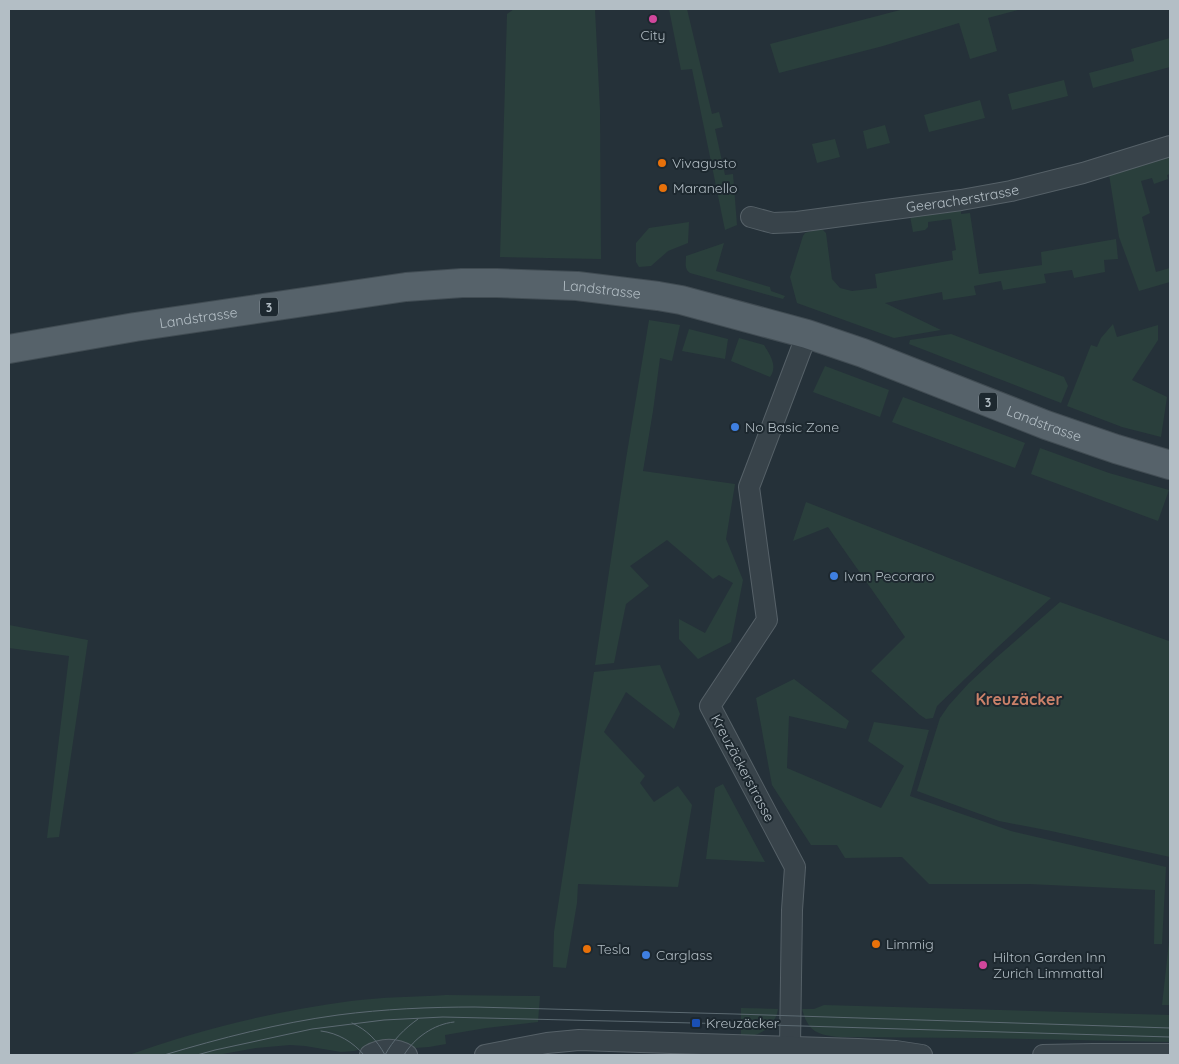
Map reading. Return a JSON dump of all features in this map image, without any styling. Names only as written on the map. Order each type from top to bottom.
[{"type":"main road","name":"Landstrasse","points":[[9,349],[135,327],[406,287],[462,283],[577,286],[681,300],[807,334],[1046,425],[1170,465]]},
{"type":"street","name":"Geeracherstrasse","points":[[751,217],[773,223],[796,222],[961,200],[1011,191],[1083,173],[1170,146]]},
{"type":"street","name":"Kreuzäckerstrasse","points":[[790,1046],[792,910],[795,867],[710,706],[767,620],[749,487],[807,334]]},
{"type":"street","points":[[485,1055],[547,1043],[579,1040],[790,1046],[896,1051],[922,1055]]},
{"type":"street","points":[[370,1055],[388,1050],[407,1055]]},
{"type":"street","points":[[1043,1055],[1166,1054]]},
{"type":"green space","points":[[514,9],[595,9],[600,110],[601,259],[500,257],[507,14]]},
{"type":"green space","points":[[669,9],[687,9],[712,114],[719,112],[723,127],[715,129],[725,175],[733,174],[737,225],[725,230],[692,69],[681,70]]},
{"type":"green space","points":[[904,9],[1022,9],[988,18],[997,51],[970,59],[959,23],[883,46],[779,73],[770,44]]},
{"type":"green space","points":[[1170,38],[1170,67],[1093,88],[1089,73],[1134,61],[1131,49]]},
{"type":"green space","points":[[1064,80],[1068,96],[1012,110],[1008,94]]},
{"type":"green space","points":[[980,100],[985,118],[929,132],[924,115]]},
{"type":"green space","points":[[885,125],[890,143],[867,149],[863,131]]},
{"type":"green space","points":[[835,139],[840,157],[817,163],[812,144]]},
{"type":"green space","points":[[1170,154],[1170,174],[1167,175],[1168,179],[1154,184],[1152,178],[1141,181],[1150,213],[1142,217],[1156,272],[1170,268],[1170,282],[1139,291],[1119,237],[1109,174]]},
{"type":"green space","points":[[961,208],[961,214],[970,213],[979,274],[1042,265],[1041,252],[1116,239],[1118,259],[1104,260],[1105,272],[1074,278],[1072,270],[1044,274],[1046,283],[1003,290],[1001,281],[974,286],[976,295],[943,300],[942,292],[885,303],[941,330],[894,338],[797,303],[790,277],[805,233],[819,229],[826,233],[832,279],[840,288],[852,291],[877,288],[875,274],[953,260],[952,251],[956,250],[951,219],[928,222],[928,227],[925,230],[913,232],[910,216]]},
{"type":"green space","points":[[689,222],[688,243],[668,251],[651,266],[639,267],[636,262],[636,243],[649,228]]},
{"type":"green space","points":[[724,243],[716,271],[770,287],[771,291],[785,296],[783,299],[690,273],[687,270],[686,256]]},
{"type":"green space","points":[[649,320],[680,325],[672,361],[660,358],[643,471],[735,484],[726,539],[743,580],[731,642],[698,659],[679,639],[679,619],[705,633],[733,583],[719,575],[713,579],[667,540],[630,566],[649,586],[626,604],[614,663],[595,665],[626,459]]},
{"type":"green space","points":[[1113,324],[1117,337],[1158,325],[1158,340],[1132,380],[1167,397],[1161,437],[1122,427],[1067,406],[1091,345],[1097,347],[1101,338]]},
{"type":"green space","points":[[689,329],[728,339],[725,359],[682,351]]},
{"type":"green space","points":[[951,334],[1064,377],[1068,386],[1061,403],[909,344],[910,340]]},
{"type":"green space","points":[[739,338],[764,345],[773,365],[770,377],[731,361]]},
{"type":"green space","points":[[825,366],[889,390],[880,417],[813,392]]},
{"type":"green space","points":[[903,397],[1025,443],[1015,468],[892,422]]},
{"type":"green space","points":[[1040,448],[1109,473],[1169,490],[1158,521],[1031,474]]},
{"type":"green space","points":[[806,502],[1051,598],[937,706],[933,718],[926,719],[871,671],[905,637],[828,527],[793,541]]},
{"type":"green space","points":[[1060,602],[1169,641],[1170,857],[999,821],[917,791],[940,718],[949,705],[997,657]]},
{"type":"green space","points":[[9,625],[88,640],[59,837],[47,838],[69,656],[9,648]]},
{"type":"green space","points":[[660,665],[680,714],[674,729],[626,692],[604,732],[645,776],[640,783],[654,802],[678,786],[692,805],[678,887],[578,884],[577,903],[566,968],[553,967],[554,932],[594,672]]},
{"type":"green space","points":[[794,679],[849,721],[846,729],[789,716],[787,768],[881,808],[904,766],[868,741],[874,722],[929,730],[910,796],[1011,831],[1166,867],[1162,944],[1154,944],[1155,890],[1029,884],[929,884],[902,857],[845,858],[837,845],[811,845],[772,785],[756,698]]},
{"type":"green space","points":[[723,784],[765,862],[706,859],[715,788]]},
{"type":"green space","points":[[1170,933],[1170,1005],[1162,1005]]},
{"type":"green space","points":[[446,995],[540,996],[538,1022],[445,1035],[446,1044],[429,1047],[415,1048],[400,1043],[341,1052],[290,1045],[256,1048],[217,1055],[129,1055],[211,1029],[294,1010],[363,1000]]},
{"type":"green space","points":[[824,1005],[1170,1015],[1170,1042],[839,1037],[815,1031],[804,1017],[802,1009],[814,1009]]},
{"type":"green space","points":[[741,1008],[778,1009],[770,1026],[765,1030],[741,1038]]},
{"type":"tram line","points":[[164,1055],[250,1032],[316,1018],[372,1011],[441,1007],[1170,1028]]},
{"type":"tram line","points":[[197,1055],[312,1029],[384,1020],[443,1017],[1170,1037]]},
{"type":"tram line","points":[[385,1055],[399,1035],[418,1019]]},
{"type":"tram line","points":[[404,1055],[413,1043],[425,1033],[439,1026],[454,1022]]},
{"type":"tram line","points":[[352,1023],[371,1036],[385,1055]]},
{"type":"tram line","points":[[321,1031],[345,1039],[364,1055]]},
{"type":"place","name":"City","points":[[653,19]]},
{"type":"place","name":"Vivagusto","points":[[662,163]]},
{"type":"place","name":"Maranello","points":[[663,188]]},
{"type":"place","name":"No Basic Zone","points":[[735,427]]},
{"type":"place","name":"Ivan Pecoraro","points":[[834,576]]},
{"type":"place","name":"Limmig","points":[[876,944]]},
{"type":"place","name":"Tesla","points":[[587,949]]},
{"type":"place","name":"Carglass","points":[[646,955]]},
{"type":"place","name":"Hilton Garden Inn Zurich Limmattal","points":[[983,965]]},
{"type":"place","name":"Kreuzäcker","points":[[696,1023]]},
{"type":"district","name":"Kreuzäcker","points":[[1019,699]]}]
